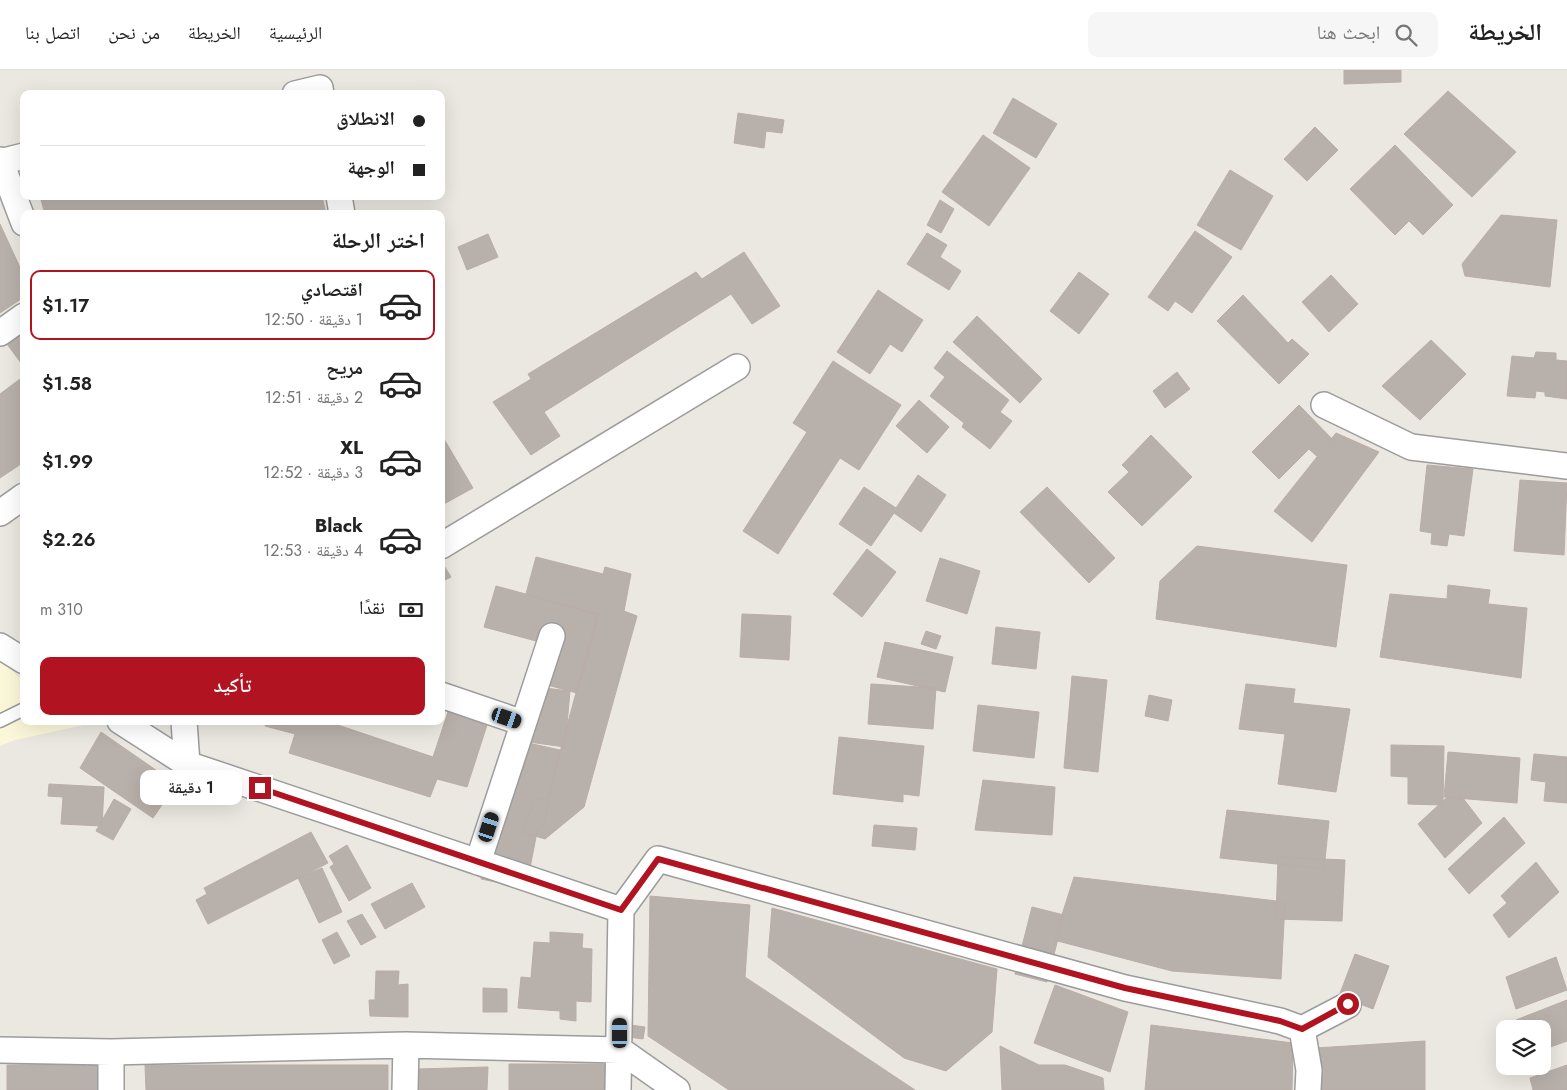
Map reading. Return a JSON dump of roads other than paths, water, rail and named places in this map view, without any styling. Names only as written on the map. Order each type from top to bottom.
[{"type":"street","points":[[6,160],[20,210]]},
{"type":"street","points":[[0,333],[20,319]]},
{"type":"street","points":[[445,544],[737,367]]},
{"type":"street","points":[[1324,405],[1411,447],[1567,466]]},
{"type":"street","points":[[0,513],[20,499]]},
{"type":"street","points":[[478,862],[552,636]]},
{"type":"street","points":[[0,646],[20,658]]},
{"type":"street","points":[[445,696],[523,723]]},
{"type":"street","points":[[126,725],[187,764],[621,910]]},
{"type":"street","points":[[184,725],[187,764]]},
{"type":"street","points":[[618,1090],[621,910],[658,859],[1125,988],[1280,1021],[1302,1029],[1348,1004]]},
{"type":"street","points":[[1302,1029],[1309,1070],[1308,1090]]},
{"type":"street","points":[[405,1090],[406,1046]]},
{"type":"street","points":[[0,1050],[112,1052],[406,1046],[620,1050],[677,1090]]},
{"type":"street","points":[[111,1090],[112,1052]]},
{"type":"lane","points":[[0,721],[20,711]]}]
